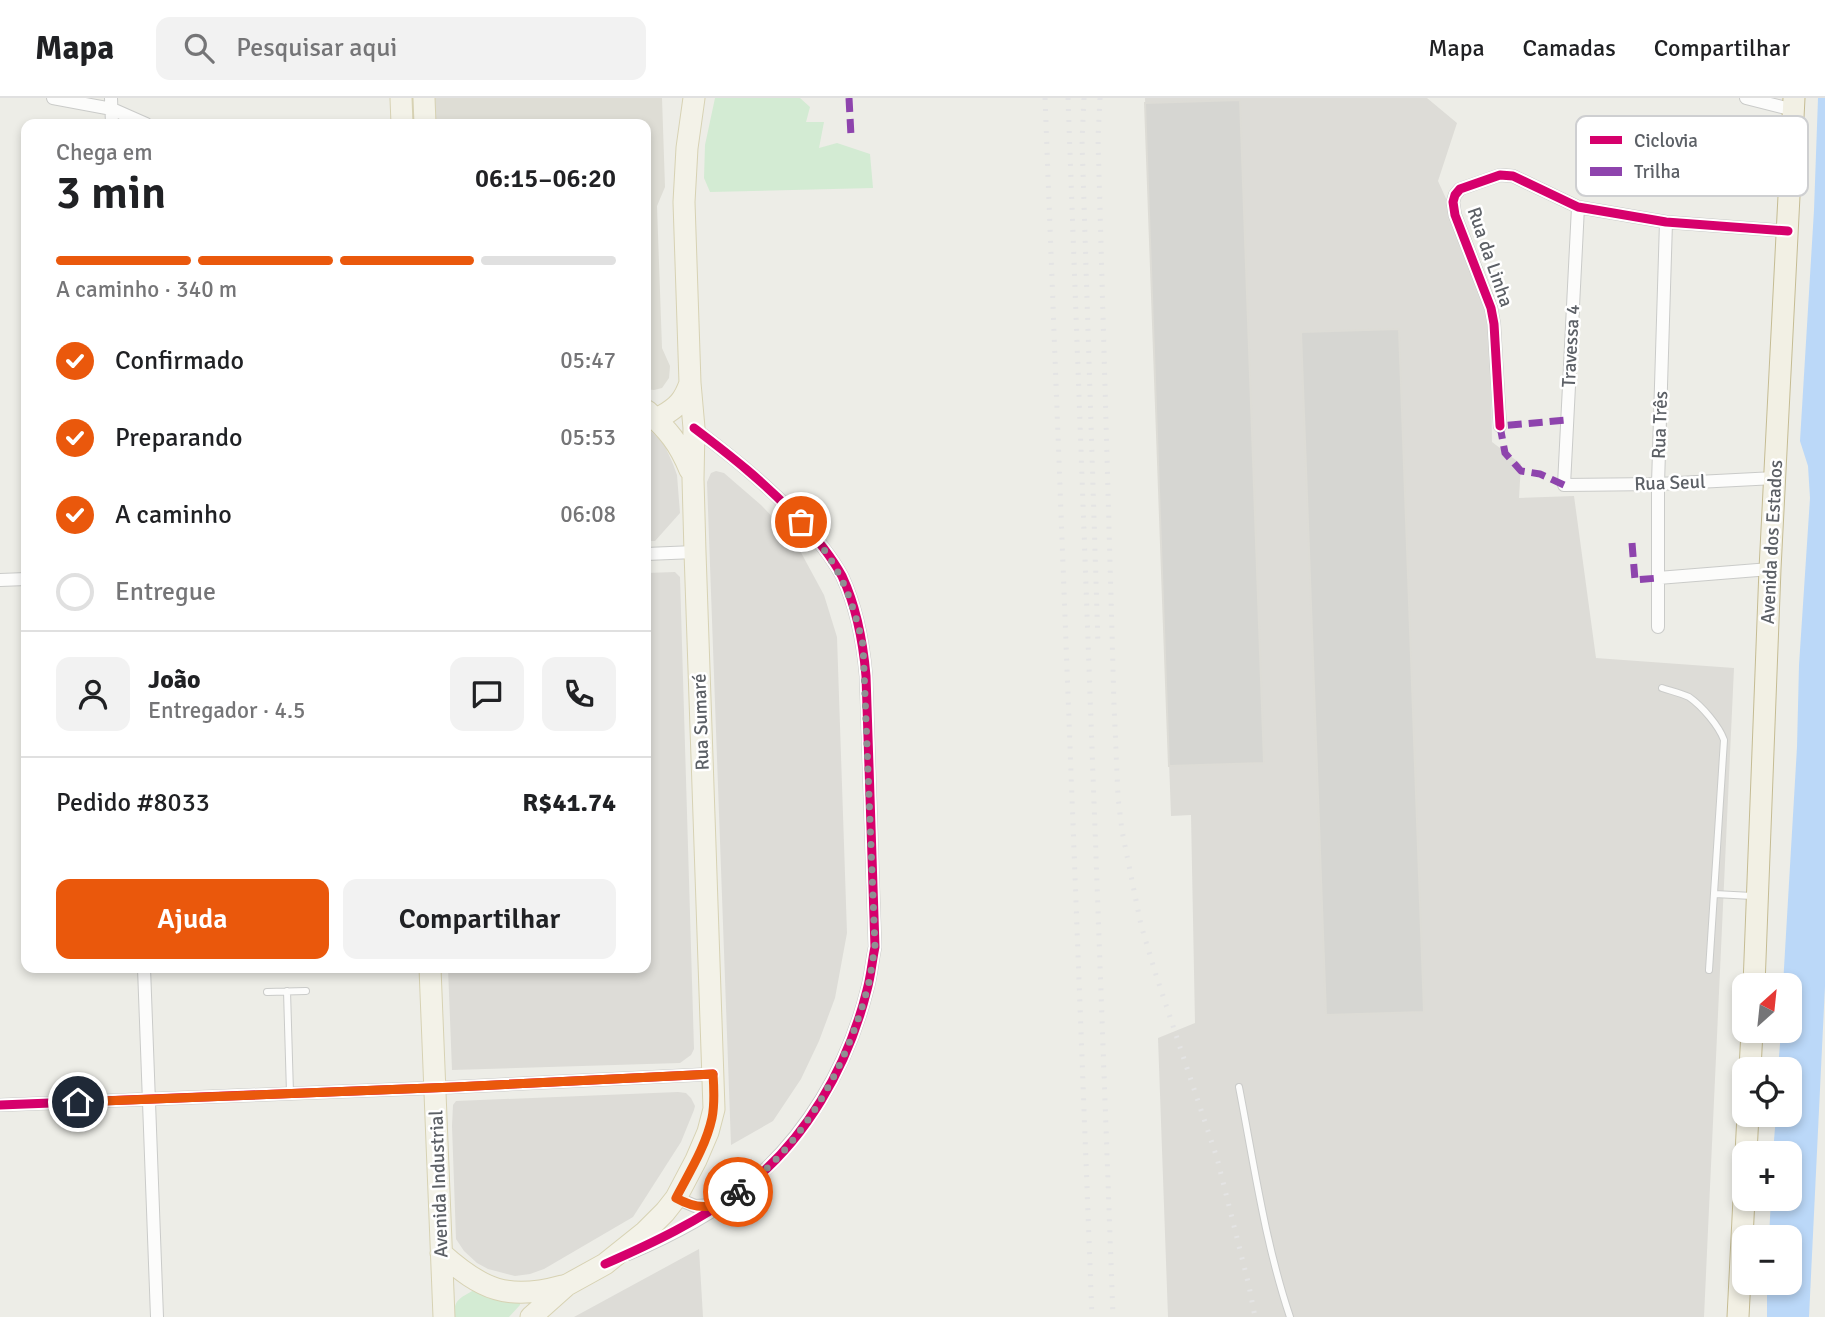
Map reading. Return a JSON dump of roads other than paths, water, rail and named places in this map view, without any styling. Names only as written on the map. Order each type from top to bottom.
[{"type":"highway","name":"Avenida dos Estados","points":[[1755,973],[1770,569],[1790,196]]},
{"type":"highway","points":[[1738,1317],[1743,1211]]},
{"type":"main road","points":[[401,98],[402,119]]},
{"type":"main road","points":[[424,98],[425,119]]},
{"type":"main road","name":"Rua Sumaré","points":[[531,1317],[567,1285],[604,1264],[645,1232],[676,1198],[710,1125],[714,1109],[695,552],[694,428],[684,202],[687,148],[694,98]]},
{"type":"main road","points":[[651,413],[678,406],[690,383]]},
{"type":"main road","points":[[651,413],[694,428]]},
{"type":"main road","points":[[651,413],[683,452],[693,479]]},
{"type":"main road","name":"Avenida Industrial","points":[[430,973],[444,1317]]},
{"type":"main road","name":"Rua Sumaré","points":[[442,1254],[474,1279],[513,1293],[539,1292],[567,1285]]},
{"type":"street","points":[[53,98],[111,104],[137,119]]},
{"type":"street","points":[[1746,98],[1794,104]]},
{"type":"street","name":"Rua da Linha","points":[[1500,426],[1494,324],[1491,308],[1455,215],[1452,202],[1460,189],[1500,175],[1513,176],[1578,206],[1666,222],[1788,231]]},
{"type":"street","name":"Travessa 4","points":[[1564,485],[1578,206]]},
{"type":"street","name":"Rua Três","points":[[1658,627],[1658,484],[1666,222]]},
{"type":"street","points":[[604,1264],[671,1234],[743,1189],[801,1130],[826,1092],[846,1054],[868,988],[875,947],[866,689],[863,645],[856,612],[841,575],[815,536],[742,464],[694,428]]},
{"type":"street","name":"Rua Seul","points":[[1564,485],[1658,484],[1775,478]]},
{"type":"street","points":[[651,554],[695,552]]},
{"type":"street","points":[[1658,578],[1770,569]]},
{"type":"street","points":[[0,580],[21,579]]},
{"type":"street","points":[[144,973],[157,1317]]},
{"type":"street","points":[[0,1105],[713,1074]]},
{"type":"street","points":[[676,1198],[695,1206],[722,1203]]},
{"type":"lane","points":[[1662,688],[1687,696],[1716,725],[1724,740],[1709,970]]},
{"type":"lane","points":[[1715,894],[1758,896]]},
{"type":"lane","points":[[287,991],[290,1093]]},
{"type":"lane","points":[[267,992],[306,991]]},
{"type":"lane","points":[[1239,1087],[1266,1231],[1290,1317]]},
{"type":"water","points":[[1818,98],[1825,98],[1825,986],[1809,1317],[1767,1317],[1767,1295],[1802,1295],[1802,1225],[1770,1225],[1770,1211],[1802,1211],[1802,1141],[1774,1141],[1775,1127],[1802,1127],[1802,1057],[1779,1057],[1780,1043],[1802,1043],[1802,973],[1784,973],[1810,498],[1808,466],[1800,441]]},
{"type":"railway","points":[[1045,98],[1092,1317]]},
{"type":"railway","points":[[1068,98],[1113,1317]]},
{"type":"railway","points":[[1084,98],[1082,141],[1098,644]]},
{"type":"railway","points":[[1100,98],[1098,139],[1114,704],[1122,831],[1141,925],[1217,1158],[1255,1317]]}]
